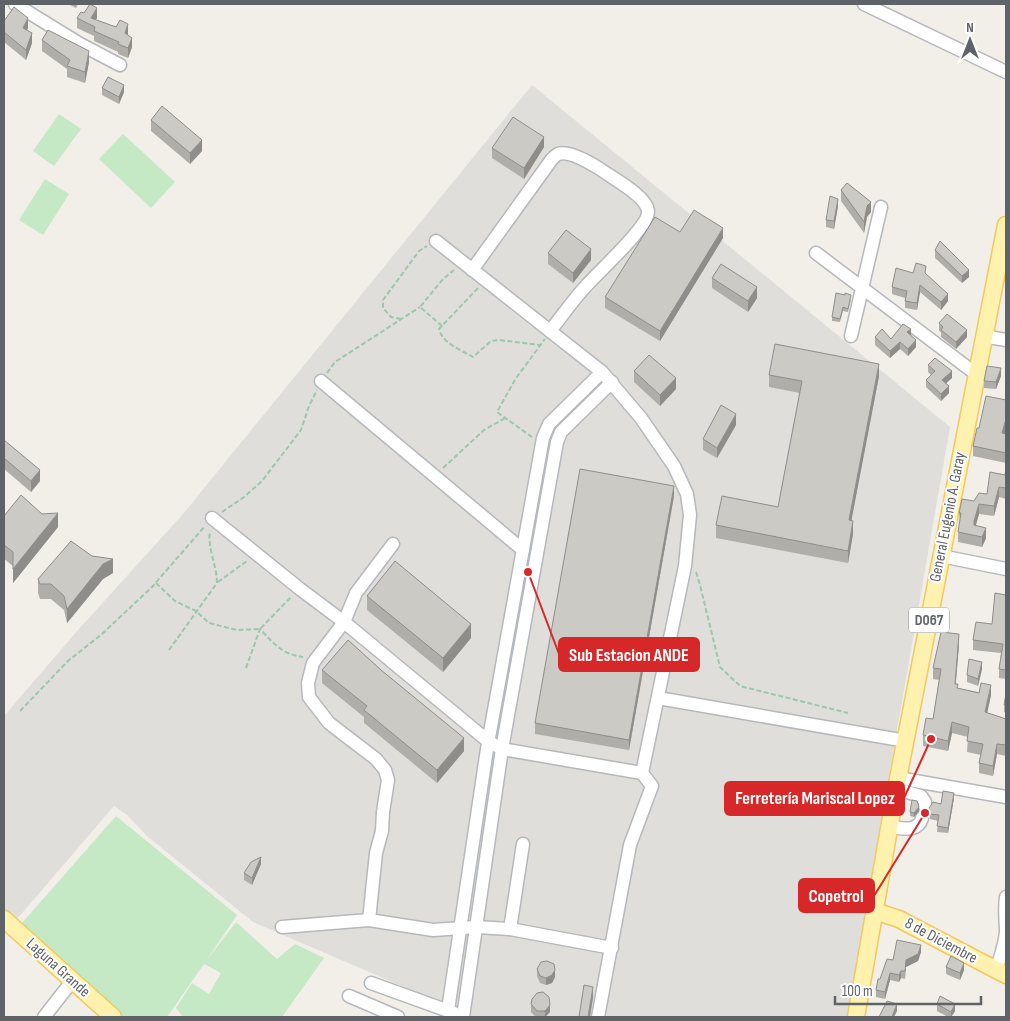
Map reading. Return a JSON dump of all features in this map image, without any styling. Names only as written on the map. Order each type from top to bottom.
[{"type":"main road","name":"General Eugenio A. Garay","points":[[856,1017],[897,784],[1006,225]]},
{"type":"main road","name":"8 de Diciembre","points":[[875,911],[899,919],[1001,972]]},
{"type":"main road","name":"Laguna Grande","points":[[4,919],[113,1017]]},
{"type":"street","points":[[15,4],[120,66]]},
{"type":"street","points":[[864,4],[1006,72]]},
{"type":"street","points":[[468,266],[552,159],[559,154],[566,154],[588,161],[634,192],[646,203],[649,212],[646,221],[615,257],[586,286],[550,331]]},
{"type":"street","points":[[851,336],[881,207]]},
{"type":"street","points":[[436,241],[602,372],[612,382],[641,418],[674,466],[687,494],[690,515],[685,566],[642,773]]},
{"type":"street","points":[[816,253],[976,374]]},
{"type":"street","points":[[984,336],[1006,340]]},
{"type":"street","points":[[448,1010],[488,741],[542,444],[549,424],[602,372]]},
{"type":"street","points":[[321,381],[523,550]]},
{"type":"street","points":[[371,982],[463,1017],[502,749],[557,442],[561,432],[612,382]]},
{"type":"street","points":[[212,518],[344,622],[488,741],[502,749],[642,773],[652,786],[630,844],[599,1017]]},
{"type":"street","points":[[369,920],[376,853],[382,831],[388,780],[385,770],[376,760],[329,723],[309,698],[308,682],[313,663],[344,622],[356,593],[392,544]]},
{"type":"street","points":[[941,556],[1006,568]]},
{"type":"street","points":[[658,698],[906,741]]},
{"type":"street","points":[[897,784],[1006,797]]},
{"type":"street","points":[[890,827],[911,829],[916,827],[921,822],[924,812],[925,802],[921,796],[897,784]]},
{"type":"street","points":[[510,929],[523,844]]},
{"type":"street","points":[[1001,972],[1002,951],[1006,932],[1004,911],[1006,897]]},
{"type":"street","points":[[282,927],[369,920],[433,930],[476,927],[510,929],[612,948]]},
{"type":"street","points":[[44,1017],[73,980]]},
{"type":"street","points":[[349,996],[398,1017]]},
{"type":"path","points":[[401,318],[391,317],[383,308],[383,300],[419,251],[436,241]]},
{"type":"path","points":[[20,711],[68,661],[102,634],[156,582],[212,518],[244,497],[262,481],[302,430],[309,406],[321,381],[335,362],[420,307],[443,279],[468,266]]},
{"type":"path","points":[[486,280],[439,329],[440,334],[450,344],[473,357],[491,341],[499,340],[540,345]]},
{"type":"path","points":[[420,307],[442,326]]},
{"type":"path","points":[[542,444],[497,412],[516,378],[550,331]]},
{"type":"path","points":[[434,476],[484,430],[505,418]]},
{"type":"path","points":[[212,518],[208,539],[217,573],[217,583]]},
{"type":"path","points":[[687,549],[700,585],[720,667],[740,686],[848,713]]},
{"type":"path","points":[[169,650],[217,583],[257,554]]},
{"type":"path","points":[[156,582],[175,600],[196,611],[209,623],[237,630],[260,629]]},
{"type":"path","points":[[246,668],[260,629],[300,589]]},
{"type":"path","points":[[260,629],[275,646],[291,655],[308,657],[313,663]]},
{"type":"shaded area","points":[[532,85],[950,427],[847,1017],[474,1017],[253,922],[147,836],[127,815],[114,806],[11,926],[4,919],[4,716],[78,630],[183,514]]},
{"type":"green space","points":[[59,114],[81,129],[54,166],[33,151]]},
{"type":"green space","points":[[123,134],[175,182],[151,208],[99,159]]},
{"type":"green space","points":[[45,179],[69,194],[43,235],[19,220]]},
{"type":"green space","points":[[116,816],[237,915],[206,961],[236,922],[277,959],[295,944],[324,958],[282,1017],[183,1017],[176,1008],[192,983],[209,994],[221,973],[204,964],[167,1017],[120,1017],[22,923]]},
{"type":"building","points":[[90,4],[97,8],[91,18],[116,27],[120,20],[128,24],[125,33],[132,38],[128,48],[94,31],[95,27],[77,18],[81,12],[84,13]]},
{"type":"building","points":[[14,7],[28,18],[23,28],[32,33],[26,50],[4,32],[4,21]]},
{"type":"building","points":[[48,30],[89,51],[85,72],[67,66],[70,60],[42,40]]},
{"type":"building","points":[[108,77],[124,85],[119,97],[102,88]]},
{"type":"building","points":[[162,106],[202,140],[190,153],[151,120]]},
{"type":"building","points":[[513,117],[544,137],[524,168],[492,148]]},
{"type":"building","points":[[847,183],[871,202],[867,206],[864,222],[841,190]]},
{"type":"building","points":[[830,196],[838,199],[834,221],[826,220]]},
{"type":"building","points":[[694,210],[723,228],[660,331],[605,297],[655,217],[680,232]]},
{"type":"building","points":[[566,230],[591,249],[573,273],[548,253]]},
{"type":"building","points":[[940,241],[969,270],[962,276],[935,250]]},
{"type":"building","points":[[916,263],[926,266],[925,273],[948,294],[941,302],[920,285],[917,303],[905,301],[907,291],[892,287],[896,268],[913,273]]},
{"type":"building","points":[[721,264],[757,287],[748,301],[712,278]]},
{"type":"building","points":[[836,293],[851,295],[848,309],[843,307],[840,319],[832,317]]},
{"type":"building","points":[[947,314],[967,330],[956,342],[941,330],[943,327],[939,323]]},
{"type":"building","points":[[903,324],[911,329],[907,332],[916,340],[908,349],[900,342],[890,351],[875,337],[882,329],[891,339]]},
{"type":"building","points":[[775,344],[879,364],[849,520],[853,521],[848,551],[716,525],[722,496],[778,507],[802,381],[769,375]]},
{"type":"building","points":[[649,355],[676,378],[660,395],[634,371]]},
{"type":"building","points":[[935,358],[952,371],[942,380],[949,386],[941,394],[926,380],[935,371],[928,365]]},
{"type":"building","points":[[987,366],[1001,368],[996,382],[984,381]]},
{"type":"building","points":[[986,396],[1006,400],[1006,419],[1002,433],[1006,434],[1006,453],[973,446]]},
{"type":"building","points":[[721,405],[736,414],[717,448],[703,439]]},
{"type":"building","points":[[4,440],[40,470],[31,481],[4,458]]},
{"type":"building","points":[[580,469],[674,486],[629,740],[535,723]]},
{"type":"building","points":[[1006,469],[1006,488],[999,487],[994,506],[979,504],[974,525],[986,528],[982,537],[958,532],[962,499],[974,501],[979,493],[987,494],[990,472],[1005,475]]},
{"type":"building","points":[[21,495],[42,514],[58,513],[13,569],[13,552],[4,545],[4,516]]},
{"type":"building","points":[[71,541],[92,556],[113,559],[103,564],[67,609],[64,596],[51,584],[40,584],[38,579]]},
{"type":"building","points":[[395,561],[471,624],[443,658],[367,596]]},
{"type":"building","points":[[995,593],[1006,595],[1006,670],[999,669],[1003,644],[973,640],[976,622],[992,624]]},
{"type":"building","points":[[941,632],[959,634],[955,684],[958,684],[957,688],[979,693],[981,683],[991,685],[985,712],[1006,719],[1006,745],[997,744],[993,766],[979,763],[983,744],[967,741],[969,727],[952,722],[948,741],[923,735],[926,718],[933,719],[941,669],[933,668]]},
{"type":"building","points":[[348,640],[381,670],[464,738],[437,770],[364,710],[367,706],[322,670]]},
{"type":"building","points":[[969,659],[982,662],[978,679],[967,675]]},
{"type":"building","points":[[943,791],[954,793],[948,828],[937,826],[939,815],[930,814],[929,808],[933,802],[941,804]]},
{"type":"building","points":[[912,800],[917,801],[919,807],[914,813],[910,812]]},
{"type":"building","points":[[261,857],[252,878],[244,873],[251,862]]},
{"type":"building","points":[[897,940],[921,945],[918,954],[906,960],[905,971],[901,971],[899,975],[890,973],[885,992],[876,990],[878,979],[880,979],[887,959],[893,960]]},
{"type":"building","points":[[951,956],[964,963],[960,973],[946,967]]},
{"type":"building","points":[[547,961],[554,964],[555,970],[552,975],[546,978],[540,976],[537,969],[541,962]]},
{"type":"building","points":[[584,985],[593,987],[588,1017],[579,1017]]},
{"type":"building","points":[[543,992],[549,997],[550,1005],[545,1011],[537,1011],[531,1004],[532,999],[537,993]]},
{"type":"building","points":[[940,996],[955,1004],[951,1012],[937,1004]]},
{"type":"building","points":[[887,1001],[897,1004],[892,1017],[879,1017]]},
{"type":"place","name":"Sub Estacion ANDE","points":[[528,572]]},
{"type":"place","name":"Ferretería Mariscal Lopez","points":[[931,739]]},
{"type":"place","name":"Copetrol","points":[[925,813]]}]
